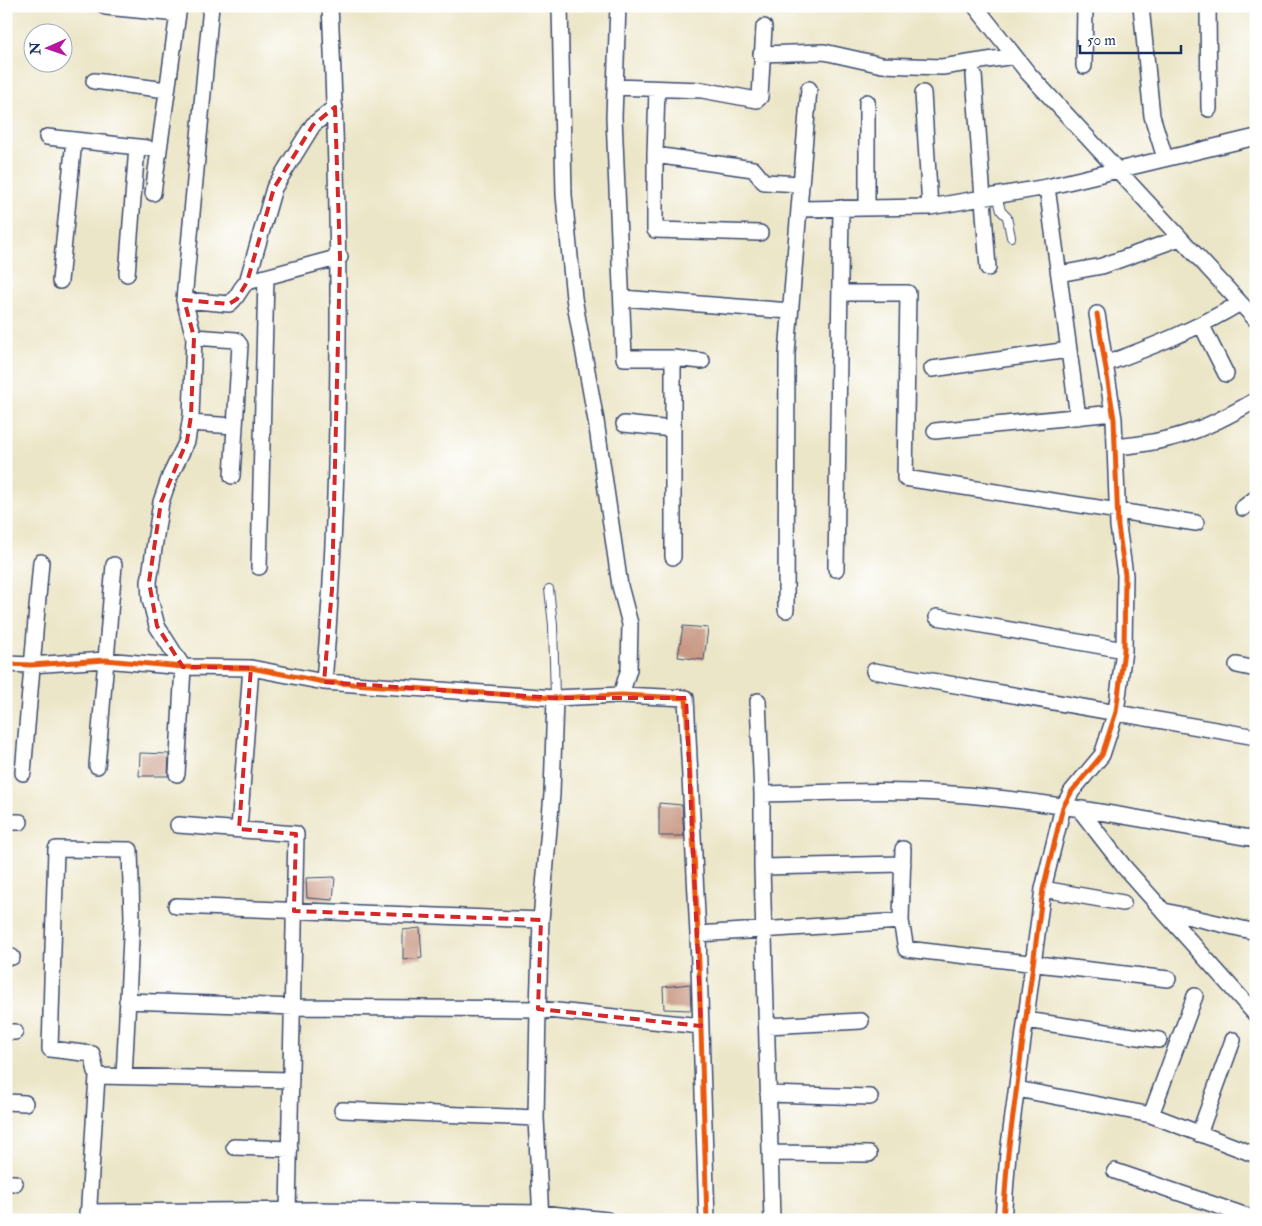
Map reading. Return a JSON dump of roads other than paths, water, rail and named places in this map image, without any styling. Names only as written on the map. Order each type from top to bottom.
[{"type":"street","points":[[177,774],[183,667],[157,626],[150,599],[149,582],[161,502],[170,476],[187,442],[190,423],[194,337],[184,300],[211,6]]},
{"type":"street","points":[[324,682],[332,589],[340,257],[330,6]]},
{"type":"street","points":[[560,6],[564,195],[574,298],[596,421],[620,586],[630,624],[629,670],[621,696]]},
{"type":"street","points":[[618,6],[614,117],[624,358],[673,358],[702,361]]},
{"type":"street","points":[[975,6],[1014,56],[1256,320]]},
{"type":"street","points":[[1084,66],[1085,6]]},
{"type":"street","points":[[1142,6],[1152,116],[1165,158]]},
{"type":"street","points":[[1208,6],[1209,109]]},
{"type":"street","points":[[106,7],[178,10],[153,193]]},
{"type":"street","points":[[615,87],[702,90],[757,100],[760,97],[764,27]]},
{"type":"street","points":[[761,54],[824,52],[882,65],[942,66],[1014,56]]},
{"type":"street","points":[[974,75],[990,196],[988,268]]},
{"type":"street","points":[[94,81],[167,90]]},
{"type":"street","points":[[657,89],[654,155],[655,230],[760,233]]},
{"type":"street","points":[[786,610],[786,372],[809,89]]},
{"type":"street","points":[[923,93],[930,207]]},
{"type":"street","points":[[867,102],[867,208]]},
{"type":"street","points":[[184,300],[229,304],[237,299],[242,287],[247,282],[274,188],[313,125],[335,107]]},
{"type":"street","points":[[48,137],[159,150]]},
{"type":"street","points":[[799,208],[930,207],[1047,187],[1256,137]]},
{"type":"street","points":[[60,281],[74,140]]},
{"type":"street","points":[[127,274],[137,147]]},
{"type":"street","points":[[654,155],[753,169],[764,182],[801,184]]},
{"type":"street","points":[[1047,187],[1078,416]]},
{"type":"street","points":[[836,569],[841,208]]},
{"type":"street","points":[[1059,274],[1102,266],[1180,238]]},
{"type":"street","points":[[247,282],[340,257]]},
{"type":"street","points":[[259,567],[266,277]]},
{"type":"street","points":[[840,293],[908,293],[905,478],[1196,523]]},
{"type":"street","points":[[622,298],[790,311]]},
{"type":"street","points":[[1105,364],[1202,326],[1240,303]]},
{"type":"street","points":[[1003,1220],[1042,889],[1063,806],[1072,791],[1102,755],[1116,712],[1124,650],[1125,575],[1118,511],[1113,413],[1097,314]]},
{"type":"street","points":[[1202,326],[1226,374]]},
{"type":"street","points":[[194,337],[236,340],[240,345],[232,476]]},
{"type":"street","points":[[932,369],[1069,350]]},
{"type":"street","points":[[673,358],[674,557]]},
{"type":"street","points":[[1115,447],[1154,444],[1193,433],[1256,400]]},
{"type":"street","points":[[935,431],[1113,413]]},
{"type":"street","points":[[190,423],[234,426]]},
{"type":"street","points":[[624,424],[672,429]]},
{"type":"street","points":[[1243,508],[1256,498]]},
{"type":"street","points":[[23,773],[41,562]]},
{"type":"street","points":[[97,766],[114,565]]},
{"type":"street","points":[[937,617],[1124,650]]},
{"type":"street","points":[[6,664],[31,665],[105,660],[183,667],[251,668],[324,682],[555,698],[621,696],[686,698],[698,934],[706,1220]]},
{"type":"street","points":[[1237,665],[1256,668]]},
{"type":"street","points":[[239,829],[251,668]]},
{"type":"street","points":[[874,671],[1256,737]]},
{"type":"street","points":[[541,1217],[536,1118],[538,1009],[541,920],[552,794],[555,698]]},
{"type":"street","points":[[758,701],[772,1220]]},
{"type":"street","points":[[762,794],[895,791],[953,794],[1063,806],[1256,839]]},
{"type":"street","points":[[1080,810],[1126,868],[1256,1015]]},
{"type":"street","points":[[178,825],[296,834],[294,1007],[288,1211]]},
{"type":"street","points":[[124,1077],[132,918],[130,850],[56,849],[50,1049],[92,1054],[97,1076],[88,1216],[288,1211],[607,1220]]},
{"type":"street","points":[[904,849],[902,921],[906,948],[1168,979]]},
{"type":"street","points":[[762,866],[903,864]]},
{"type":"street","points":[[1042,889],[1123,903]]},
{"type":"street","points":[[176,906],[541,920]]},
{"type":"street","points":[[1164,911],[1256,932]]},
{"type":"street","points":[[698,934],[902,921]]},
{"type":"street","points":[[1151,1115],[1195,996]]},
{"type":"street","points":[[127,1001],[294,1007],[538,1009],[701,1026]]},
{"type":"street","points":[[1026,1020],[1159,1040]]},
{"type":"street","points":[[766,1026],[861,1021]]},
{"type":"street","points":[[1199,1134],[1233,1040]]},
{"type":"street","points":[[97,1076],[292,1080]]},
{"type":"street","points":[[1017,1089],[1151,1115],[1256,1155]]},
{"type":"street","points":[[768,1094],[870,1097]]},
{"type":"street","points":[[6,1102],[25,1103]]},
{"type":"street","points":[[342,1110],[536,1118]]},
{"type":"street","points":[[234,1147],[290,1149]]},
{"type":"street","points":[[770,1153],[869,1154]]},
{"type":"street","points":[[1115,1171],[1254,1215]]},
{"type":"lane","points":[[990,196],[1007,217],[1011,237]]},
{"type":"lane","points":[[549,589],[553,625],[555,698]]}]
